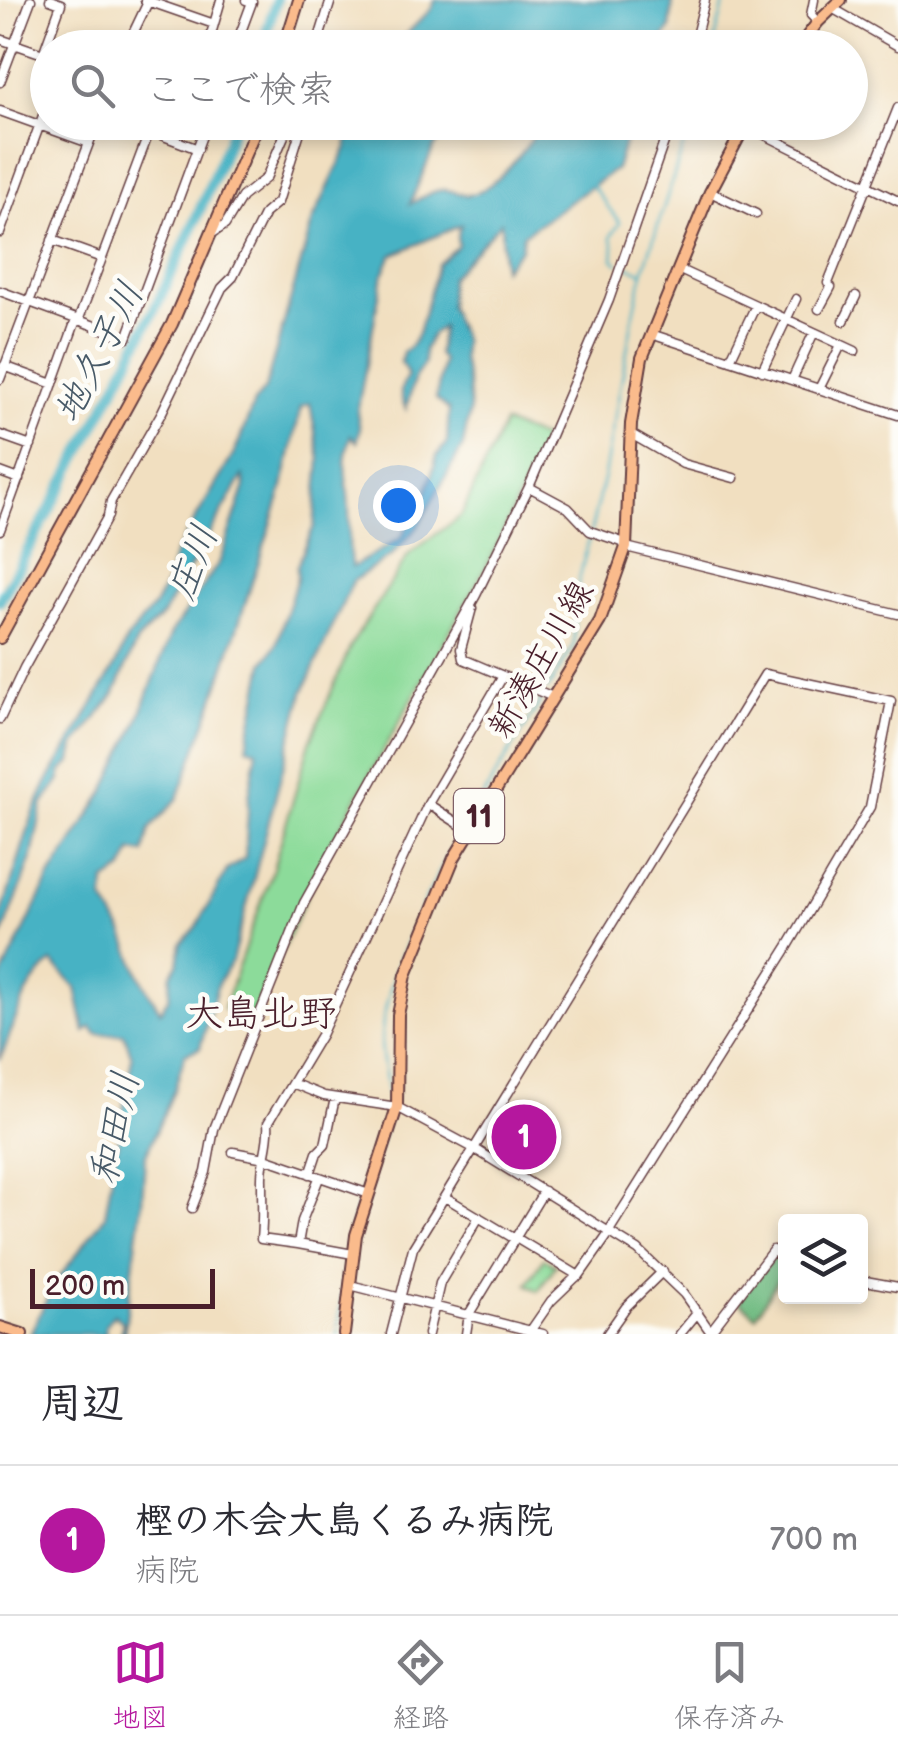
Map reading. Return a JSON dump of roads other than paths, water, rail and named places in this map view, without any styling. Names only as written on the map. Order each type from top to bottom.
[{"type":"main road","points":[[289,30],[298,0]]},
{"type":"main road","points":[[812,30],[841,0]]},
{"type":"main road","points":[[0,638],[128,410],[214,234],[252,140]]},
{"type":"main road","name":"新湊庄川線","points":[[344,1334],[353,1254],[396,1107],[398,1015],[406,975],[441,887],[470,831],[600,621],[626,547],[631,434],[642,358],[710,192],[738,140]]},
{"type":"main road","points":[[0,1328],[22,1334]]},
{"type":"street","points":[[0,82],[31,0]]},
{"type":"street","points":[[50,0],[61,4],[53,30]]},
{"type":"street","points":[[133,30],[147,0],[214,24]]},
{"type":"street","points":[[212,30],[222,0]]},
{"type":"street","points":[[242,30],[252,2],[246,0]]},
{"type":"street","points":[[321,30],[330,0]]},
{"type":"street","points":[[698,30],[705,0]]},
{"type":"street","points":[[814,0],[811,16],[818,22]]},
{"type":"street","points":[[832,8],[898,46]]},
{"type":"street","points":[[0,39],[30,50]]},
{"type":"street","points":[[0,111],[30,121]]},
{"type":"street","points":[[819,309],[897,112]]},
{"type":"street","points":[[0,232],[33,140]]},
{"type":"street","points":[[81,140],[89,143]]},
{"type":"street","points":[[0,379],[2,365],[90,140]]},
{"type":"street","points":[[0,530],[146,140]]},
{"type":"street","points":[[179,140],[198,149]]},
{"type":"street","points":[[0,291],[127,338],[201,140]]},
{"type":"street","points":[[214,234],[242,197],[266,178],[282,140]]},
{"type":"street","points":[[0,719],[108,516],[111,501],[162,412],[222,288],[233,277],[265,213],[278,202],[297,140]]},
{"type":"street","points":[[192,1208],[206,1172],[214,1129],[304,903],[476,595],[528,487],[609,300],[665,140]]},
{"type":"street","points":[[776,140],[898,201]]},
{"type":"street","points":[[710,192],[756,214]]},
{"type":"street","points":[[52,240],[102,258]]},
{"type":"street","points":[[680,270],[854,351]]},
{"type":"street","points":[[844,320],[856,296]]},
{"type":"street","points":[[762,371],[796,298]]},
{"type":"street","points":[[730,360],[756,305]]},
{"type":"street","points":[[792,380],[814,332]]},
{"type":"street","points":[[652,334],[898,415]]},
{"type":"street","points":[[819,389],[841,345]]},
{"type":"street","points":[[2,365],[53,384]]},
{"type":"street","points":[[631,434],[683,464],[734,478]]},
{"type":"street","points":[[0,435],[31,446]]},
{"type":"street","points":[[0,472],[19,479]]},
{"type":"street","points":[[528,487],[568,508],[592,532],[626,547],[898,614]]},
{"type":"street","points":[[476,595],[460,649],[463,659],[553,697]]},
{"type":"street","points":[[391,1334],[414,1248],[765,674],[891,701],[894,718],[870,807],[788,948],[610,1232],[578,1276],[551,1301],[532,1330]]},
{"type":"street","points":[[353,1254],[261,1239],[268,1123],[321,1035],[428,804],[504,676]]},
{"type":"street","points":[[428,804],[470,831]]},
{"type":"street","points":[[292,1083],[335,1098],[396,1107],[476,1149],[610,1232],[664,1271],[711,1333],[773,1250],[778,1255]]},
{"type":"street","points":[[298,1244],[315,1176],[316,1152],[325,1145],[335,1098]]},
{"type":"street","points":[[233,1152],[265,1158],[369,1194]]},
{"type":"street","points":[[466,1334],[469,1314],[544,1191]]},
{"type":"street","points":[[445,1197],[578,1276]]},
{"type":"street","points":[[428,1334],[440,1283],[480,1217]]},
{"type":"street","points":[[607,1334],[626,1308],[664,1271]]},
{"type":"street","points":[[868,1282],[898,1288]]},
{"type":"street","points":[[350,1285],[543,1334]]},
{"type":"street","points":[[680,1334],[698,1312]]},
{"type":"water","points":[[435,0],[673,0],[669,30],[411,30]]},
{"type":"water","name":"庄川","points":[[348,140],[439,140],[410,204],[442,190],[473,194],[495,181],[530,140],[625,140],[616,169],[523,235],[521,249],[503,269],[501,222],[450,278],[449,306],[463,340],[470,409],[463,446],[417,528],[392,555],[353,581],[303,693],[232,961],[218,983],[200,1048],[185,1054],[145,1157],[124,1334],[120,1334],[123,1323],[114,1314],[105,1326],[106,1334],[30,1334],[53,1286],[105,1216],[132,1057],[124,1034],[97,1034],[91,1027],[85,1032],[76,988],[52,962],[32,984],[0,1060],[0,980],[50,877],[105,791],[137,723],[171,633],[220,561],[245,486],[243,476],[163,615],[137,641],[114,695],[74,747],[71,763],[43,804],[31,861],[0,942],[0,919],[33,814],[47,783],[127,639],[154,606],[168,580],[174,555],[235,452],[254,403],[265,389],[313,220]],"holes":[[[461,225],[458,246],[438,264],[418,333],[403,352],[401,362],[408,376],[401,392],[406,409],[415,377],[424,364],[424,350],[432,334],[442,327],[438,354],[443,361],[436,399],[449,410],[447,442],[437,456],[426,494],[401,538],[352,567],[346,456],[351,435],[357,442],[360,429],[357,413],[383,274],[392,255]],[[310,403],[320,460],[314,526],[297,566],[297,578],[276,645],[264,663],[247,747],[257,750],[245,858],[227,870],[196,928],[181,944],[178,964],[171,974],[169,997],[160,1011],[104,900],[105,882],[123,870],[132,851],[144,853],[150,829],[178,798],[282,491],[301,407]]]},
{"type":"waterway","name":"地久子川","points":[[267,30],[276,0]]},
{"type":"waterway","points":[[718,30],[725,0]]},
{"type":"waterway","name":"地久子川","points":[[0,601],[156,307],[228,140]]},
{"type":"waterway","points":[[547,690],[574,645],[574,601],[604,476],[633,317],[643,272],[685,140]]},
{"type":"waterway","points":[[591,184],[620,223],[611,236],[613,259],[618,264]]},
{"type":"waterway","points":[[626,266],[642,272]]},
{"type":"waterway","points":[[467,823],[543,697]]},
{"type":"waterway","points":[[348,1248],[388,1110],[381,1042],[386,1006],[425,900],[463,830]]},
{"type":"waterway","points":[[337,1334],[347,1256]]},
{"type":"place","name":"樫の木会大島くるみ病院","points":[[524,1137]]},
{"type":"district","name":"大島北野","points":[[261,1013]]},
{"type":"water label","name":"和田川","points":[[114,1128]]}]
